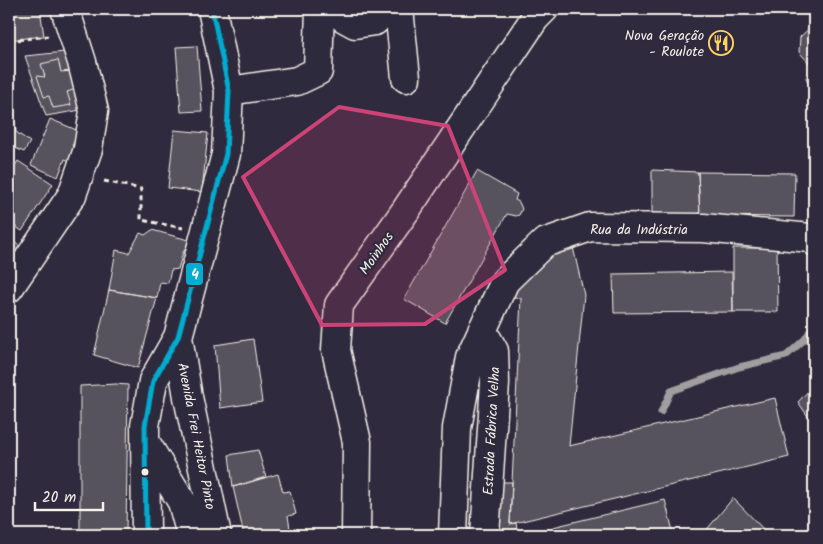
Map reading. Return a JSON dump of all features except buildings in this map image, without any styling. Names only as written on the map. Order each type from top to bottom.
[{"type":"street","points":[[146,535],[145,426],[153,381],[178,337],[226,154],[229,91],[212,9]]},
{"type":"street","points":[[229,91],[297,81],[318,71],[320,9]]},
{"type":"street","points":[[344,9],[344,18],[355,24],[375,21],[376,9]]},
{"type":"street","points":[[399,9],[406,78]]},
{"type":"street","name":"Moinhos","points":[[356,535],[358,442],[336,350],[339,305],[406,210],[535,18],[544,9]]},
{"type":"street","points":[[9,288],[72,195],[88,149],[94,111],[69,21]]},
{"type":"street","name":"Rua da Indústria","points":[[452,535],[456,428],[470,357],[505,281],[544,242],[590,227],[703,228],[812,240]]},
{"type":"street","name":"Estrada Fábrica Velha","points":[[482,330],[494,351],[495,383],[485,535]]},
{"type":"street","name":"Avenida Frei Heitor Pinto","points":[[178,337],[190,406],[217,535]]},
{"type":"street","points":[[145,442],[182,502],[191,535]]},
{"type":"path","points":[[9,42],[69,21]]},
{"type":"path","points":[[78,176],[140,189],[141,220],[206,232]]},
{"type":"highlighted area","points":[[339,107],[448,126],[505,270],[425,324],[322,325],[243,177]]},
{"type":"waterway","points":[[809,78],[814,89]]},
{"type":"waterway","points":[[661,412],[671,391],[739,367],[786,356],[805,339],[814,325]]},
{"type":"transit line","name":"4","points":[[146,535],[145,426],[153,381],[178,337],[226,154],[229,91],[212,9]]},
{"type":"place","name":"Nova Geração - Roulote","points":[[721,43]]}]
